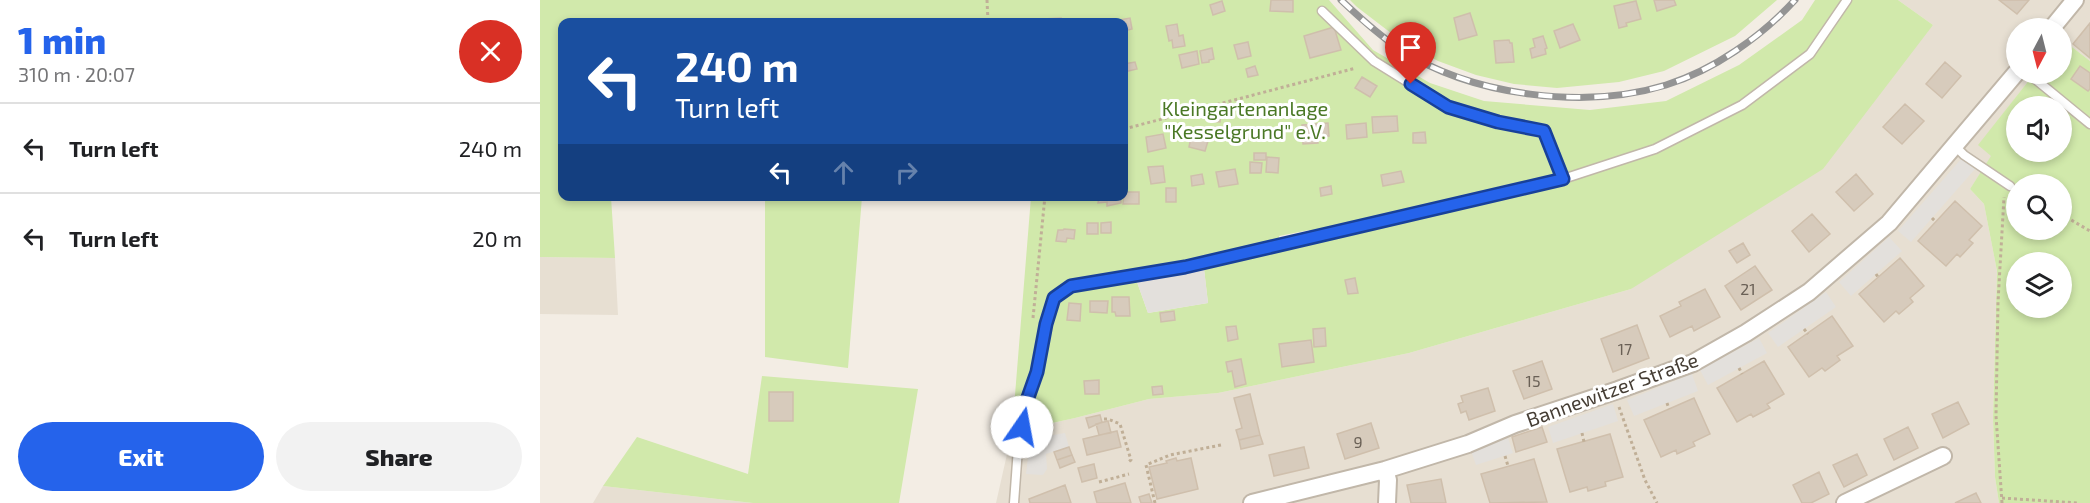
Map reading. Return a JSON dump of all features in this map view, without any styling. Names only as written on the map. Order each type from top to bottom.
[{"type":"street","points":[[2060,18],[2075,0]]},
{"type":"street","name":"Bannewitzer Straße","points":[[1251,503],[1385,470],[1468,444],[1515,424],[1693,363],[1746,333],[1809,292],[1889,223],[2007,84]]},
{"type":"street","points":[[1845,503],[1943,456]]},
{"type":"street","points":[[1385,470],[1388,480],[1387,503]]},
{"type":"street","points":[[1878,487],[1886,503]]},
{"type":"lane","points":[[1014,503],[1018,448],[1025,406],[1037,372],[1046,324],[1054,298],[1071,286],[1185,267],[1563,179],[1656,149],[1742,105],[1810,54],[1847,0]]},
{"type":"lane","points":[[1322,11],[1374,61],[1448,107],[1498,122],[1544,131],[1563,179]]},
{"type":"lane","points":[[2041,84],[2090,123]]},
{"type":"lane","points":[[1954,145],[1964,155],[2006,184]]},
{"type":"path","points":[[987,0],[988,18]]},
{"type":"path","points":[[1128,128],[1356,68]]},
{"type":"path","points":[[1032,326],[1044,201]]},
{"type":"path","points":[[2002,503],[1995,416],[2006,202]]},
{"type":"path","points":[[1932,218],[1936,222]]},
{"type":"path","points":[[2072,220],[2090,231]]},
{"type":"path","points":[[1804,329],[1808,334]]},
{"type":"path","points":[[1739,368],[1742,374]]},
{"type":"path","points":[[1618,403],[1645,480],[1657,503]]},
{"type":"path","points":[[1667,403],[1670,409]]},
{"type":"path","points":[[1104,419],[1120,424],[1131,460],[1126,463]]},
{"type":"path","points":[[1582,434],[1584,442]]},
{"type":"path","points":[[1155,503],[1146,465],[1170,455],[1221,444]]},
{"type":"path","points":[[1505,456],[1508,466]]},
{"type":"path","points":[[1099,482],[1130,474]]},
{"type":"path","points":[[2002,498],[2078,503]]},
{"type":"shaded area","points":[[1898,0],[2090,0],[2090,61],[2072,47],[2072,18],[2006,18],[2006,84],[2026,84],[2017,96],[2006,96],[2006,110],[1979,145],[1992,156],[1970,189],[1984,204],[1997,271],[1993,418],[1995,477],[1999,503],[996,503],[1012,432],[1149,399],[1218,393],[1409,353],[1631,289],[1933,25]]},
{"type":"shaded area","points":[[1962,158],[1975,169],[1911,242],[1898,231]]},
{"type":"shaded area","points":[[1889,237],[1902,251],[1851,296],[1839,282]]},
{"type":"shaded area","points":[[540,257],[615,258],[618,315],[540,314]]},
{"type":"shaded area","points":[[1204,268],[1208,303],[1148,313],[1137,282]]},
{"type":"shaded area","points":[[1826,292],[1836,307],[1778,347],[1768,333]]},
{"type":"shaded area","points":[[1759,338],[1767,353],[1708,385],[1700,370]]},
{"type":"shaded area","points":[[1692,374],[1698,391],[1634,416],[1627,400]]},
{"type":"shaded area","points":[[1613,404],[1618,421],[1553,443],[1548,427]]},
{"type":"shaded area","points":[[1065,433],[1069,447],[1046,454],[1047,469],[1043,475],[1026,474],[1030,439]]},
{"type":"shaded area","points":[[1508,438],[1513,453],[1476,465],[1471,451]]},
{"type":"shaded area","points":[[603,486],[753,503],[593,503]]},
{"type":"green space","name":"Kleingartenanlage \"Kesselgrund\" e.V.","points":[[540,0],[1329,0],[1373,50],[1430,83],[1484,101],[1590,110],[1666,101],[1739,65],[1802,20],[1815,0],[1898,0],[1933,25],[1823,169],[1631,289],[1409,353],[1218,393],[1149,399],[1012,432],[1031,201],[1128,201],[1128,18],[558,18],[558,201],[611,201],[615,258],[540,257]],"holes":[[[1309,230],[1307,246],[1279,252],[1279,236]],[[1204,269],[1208,303],[1148,313],[1137,282]]]},
{"type":"green space","points":[[1350,0],[1777,0],[1735,36],[1664,71],[1619,82],[1557,88],[1514,84],[1476,75],[1438,61],[1404,43]]},
{"type":"green space","points":[[2072,47],[2090,61],[2090,503],[1999,503],[1995,477],[1993,418],[1997,271],[1984,204],[1970,189],[1991,156],[1978,145],[2006,110],[2006,162],[2072,162],[2072,96],[2017,96],[2026,84],[2072,84]]},
{"type":"green space","points":[[765,201],[862,201],[848,368],[765,357]]},
{"type":"green space","points":[[762,376],[918,389],[899,503],[753,503],[603,486],[637,437],[748,474]]},
{"type":"building","points":[[1271,0],[1293,0],[1293,12],[1270,11]]},
{"type":"building","points":[[1654,0],[1674,0],[1676,5],[1657,11]]},
{"type":"building","points":[[1999,0],[2029,0],[2017,14]]},
{"type":"building","points":[[1222,1],[1225,11],[1213,15],[1210,5]]},
{"type":"building","points":[[1636,1],[1641,19],[1626,23],[1627,26],[1619,28],[1614,6]]},
{"type":"building","points":[[1470,13],[1477,35],[1459,40],[1454,18]]},
{"type":"building","points":[[1128,18],[1130,18],[1132,29],[1128,30]]},
{"type":"building","points":[[2090,23],[2090,58],[2073,44]]},
{"type":"building","points":[[1177,24],[1179,36],[1183,35],[1185,46],[1173,48],[1166,26]]},
{"type":"building","points":[[1573,24],[1580,40],[1560,48],[1554,31]]},
{"type":"building","points":[[1334,27],[1341,50],[1310,58],[1304,36]]},
{"type":"building","points":[[1543,36],[1547,48],[1545,49],[1546,54],[1532,58],[1530,49],[1535,47],[1533,39]]},
{"type":"building","points":[[1509,40],[1512,43],[1514,62],[1496,63],[1494,41]]},
{"type":"building","points":[[1248,42],[1251,56],[1238,59],[1234,45]]},
{"type":"building","points":[[1212,48],[1214,59],[1202,63],[1200,51]]},
{"type":"building","points":[[1197,51],[1199,64],[1182,68],[1179,55]]},
{"type":"building","points":[[1135,62],[1137,69],[1128,71],[1128,63]]},
{"type":"building","points":[[1945,62],[1961,76],[1942,98],[1926,84]]},
{"type":"building","points":[[1255,66],[1258,75],[1248,77],[1246,69]]},
{"type":"building","points":[[2080,66],[2090,73],[2090,89],[2088,91],[2072,78]]},
{"type":"building","points":[[1362,77],[1377,86],[1370,97],[1355,88]]},
{"type":"building","points":[[1905,104],[1924,121],[1902,144],[1883,127]]},
{"type":"building","points":[[1210,111],[1221,112],[1220,122],[1209,121]]},
{"type":"building","points":[[1397,116],[1398,131],[1373,133],[1372,117]]},
{"type":"building","points":[[1328,123],[1329,136],[1317,137],[1318,143],[1303,144],[1302,125]]},
{"type":"building","points":[[1366,123],[1367,137],[1347,139],[1346,125]]},
{"type":"building","points":[[1425,132],[1426,143],[1413,143],[1413,133]]},
{"type":"building","points":[[1163,134],[1166,148],[1148,152],[1146,137]]},
{"type":"building","points":[[1191,137],[1208,141],[1205,151],[1189,147]]},
{"type":"building","points":[[1254,153],[1266,153],[1266,160],[1254,160]]},
{"type":"building","points":[[1267,157],[1279,158],[1278,173],[1266,172]]},
{"type":"building","points":[[1250,162],[1262,163],[1261,173],[1250,173]]},
{"type":"building","points":[[1163,166],[1165,182],[1151,184],[1148,167]]},
{"type":"building","points":[[1235,169],[1238,184],[1219,187],[1216,172]]},
{"type":"building","points":[[1401,171],[1404,182],[1383,186],[1381,175]]},
{"type":"building","points":[[1202,174],[1204,184],[1192,186],[1191,176]]},
{"type":"building","points":[[1856,174],[1873,194],[1854,211],[1836,192]]},
{"type":"building","points":[[1331,186],[1332,194],[1321,196],[1320,188]]},
{"type":"building","points":[[1166,188],[1176,188],[1176,202],[1166,202]]},
{"type":"building","points":[[1128,192],[1139,192],[1139,204],[1123,204],[1123,201],[1128,201]]},
{"type":"building","points":[[1098,201],[1121,201],[1121,203],[1107,206],[1107,202],[1098,203]]},
{"type":"building","points":[[1955,201],[1982,226],[1969,240],[1973,243],[1960,257],[1957,254],[1946,266],[1918,241]]},
{"type":"building","points":[[1812,214],[1830,234],[1809,252],[1792,231]]},
{"type":"building","points":[[1111,222],[1111,233],[1101,233],[1101,223]]},
{"type":"building","points":[[1087,223],[1098,223],[1098,234],[1087,234]]},
{"type":"building","points":[[1058,230],[1075,230],[1074,239],[1067,238],[1066,242],[1056,241]]},
{"type":"building","points":[[1743,243],[1750,255],[1737,263],[1729,251]]},
{"type":"building","points":[[1900,258],[1924,286],[1910,298],[1913,302],[1899,314],[1896,311],[1884,322],[1859,294]]},
{"type":"building","points":[[1755,266],[1772,290],[1741,310],[1725,286]]},
{"type":"building","points":[[1355,278],[1358,293],[1348,294],[1345,280]]},
{"type":"building","points":[[1705,289],[1720,317],[1694,331],[1692,326],[1670,337],[1660,316],[1681,306],[1679,302]]},
{"type":"building","points":[[1112,297],[1129,297],[1130,316],[1116,316],[1115,312],[1112,312]]},
{"type":"building","points":[[1090,301],[1108,301],[1107,313],[1090,312]]},
{"type":"building","points":[[1069,303],[1081,304],[1080,321],[1067,320]]},
{"type":"building","points":[[1174,311],[1175,320],[1161,322],[1160,313]]},
{"type":"building","points":[[1832,316],[1853,346],[1837,356],[1840,360],[1825,371],[1822,368],[1809,377],[1788,347]]},
{"type":"building","points":[[1637,325],[1649,358],[1613,372],[1601,339]]},
{"type":"building","points":[[1236,326],[1238,339],[1228,341],[1226,327]]},
{"type":"building","points":[[1325,328],[1326,346],[1314,347],[1313,329]]},
{"type":"building","points":[[1311,340],[1314,362],[1282,367],[1279,344]]},
{"type":"building","points":[[1241,359],[1246,384],[1235,387],[1232,371],[1228,372],[1226,362]]},
{"type":"building","points":[[1542,361],[1552,389],[1524,399],[1513,371]]},
{"type":"building","points":[[1764,361],[1784,394],[1767,404],[1770,408],[1753,417],[1751,414],[1737,422],[1717,388]]},
{"type":"building","points":[[1099,380],[1099,394],[1085,394],[1084,381]]},
{"type":"building","points":[[1162,386],[1163,394],[1153,395],[1152,387]]},
{"type":"building","points":[[1488,388],[1495,411],[1469,420],[1466,411],[1461,413],[1458,404],[1463,402],[1461,396]]},
{"type":"building","points":[[769,392],[793,392],[793,421],[769,421]]},
{"type":"building","points":[[1250,394],[1260,435],[1239,440],[1236,430],[1242,428],[1234,398]]},
{"type":"building","points":[[1694,398],[1710,434],[1693,442],[1695,446],[1677,454],[1676,450],[1661,457],[1644,420]]},
{"type":"building","points":[[1958,402],[1969,424],[1943,438],[1932,414]]},
{"type":"building","points":[[1100,415],[1102,422],[1089,428],[1086,418]]},
{"type":"building","points":[[1108,421],[1111,433],[1099,435],[1096,424]]},
{"type":"building","points":[[1371,423],[1379,448],[1345,459],[1337,434]]},
{"type":"building","points":[[1542,427],[1547,442],[1516,452],[1512,437]]},
{"type":"building","points":[[1908,427],[1918,448],[1894,460],[1884,439]]},
{"type":"building","points":[[1117,431],[1121,447],[1087,455],[1083,439]]},
{"type":"building","points":[[1610,434],[1623,477],[1605,482],[1606,486],[1588,491],[1587,487],[1570,492],[1557,449]]},
{"type":"building","points":[[1260,435],[1263,444],[1241,449],[1239,440]]},
{"type":"building","points":[[1069,447],[1072,455],[1057,460],[1054,452]]},
{"type":"building","points":[[1304,447],[1309,468],[1274,476],[1269,455]]},
{"type":"building","points":[[1857,454],[1867,475],[1844,487],[1833,465]]},
{"type":"building","points":[[1072,455],[1075,462],[1060,468],[1057,460]]},
{"type":"building","points":[[1176,458],[1177,461],[1191,458],[1198,489],[1157,499],[1149,467],[1167,463],[1166,461]]},
{"type":"building","points":[[1534,459],[1547,502],[1490,503],[1481,474]]},
{"type":"building","points":[[1094,464],[1097,478],[1082,482],[1078,468]]},
{"type":"building","points":[[1819,472],[1829,494],[1811,503],[1802,503],[1793,485]]},
{"type":"building","points":[[1441,479],[1446,503],[1411,503],[1407,485]]},
{"type":"building","points":[[1125,483],[1131,503],[1097,503],[1094,492]]},
{"type":"building","points":[[1065,485],[1071,503],[1030,503],[1029,499]]},
{"type":"building","points":[[1976,493],[1981,503],[1955,503]]},
{"type":"building","points":[[1149,494],[1152,503],[1141,503],[1139,497]]},
{"type":"railway","points":[[1341,0],[1393,45],[1430,66],[1495,88],[1566,97],[1601,97],[1634,93],[1684,79],[1736,51],[1767,27],[1795,0]]},
{"type":"route","points":[[1022,427],[1025,406],[1037,372],[1046,324],[1054,298],[1071,286],[1185,267],[1563,179],[1544,131],[1498,122],[1448,107],[1411,84]]}]
